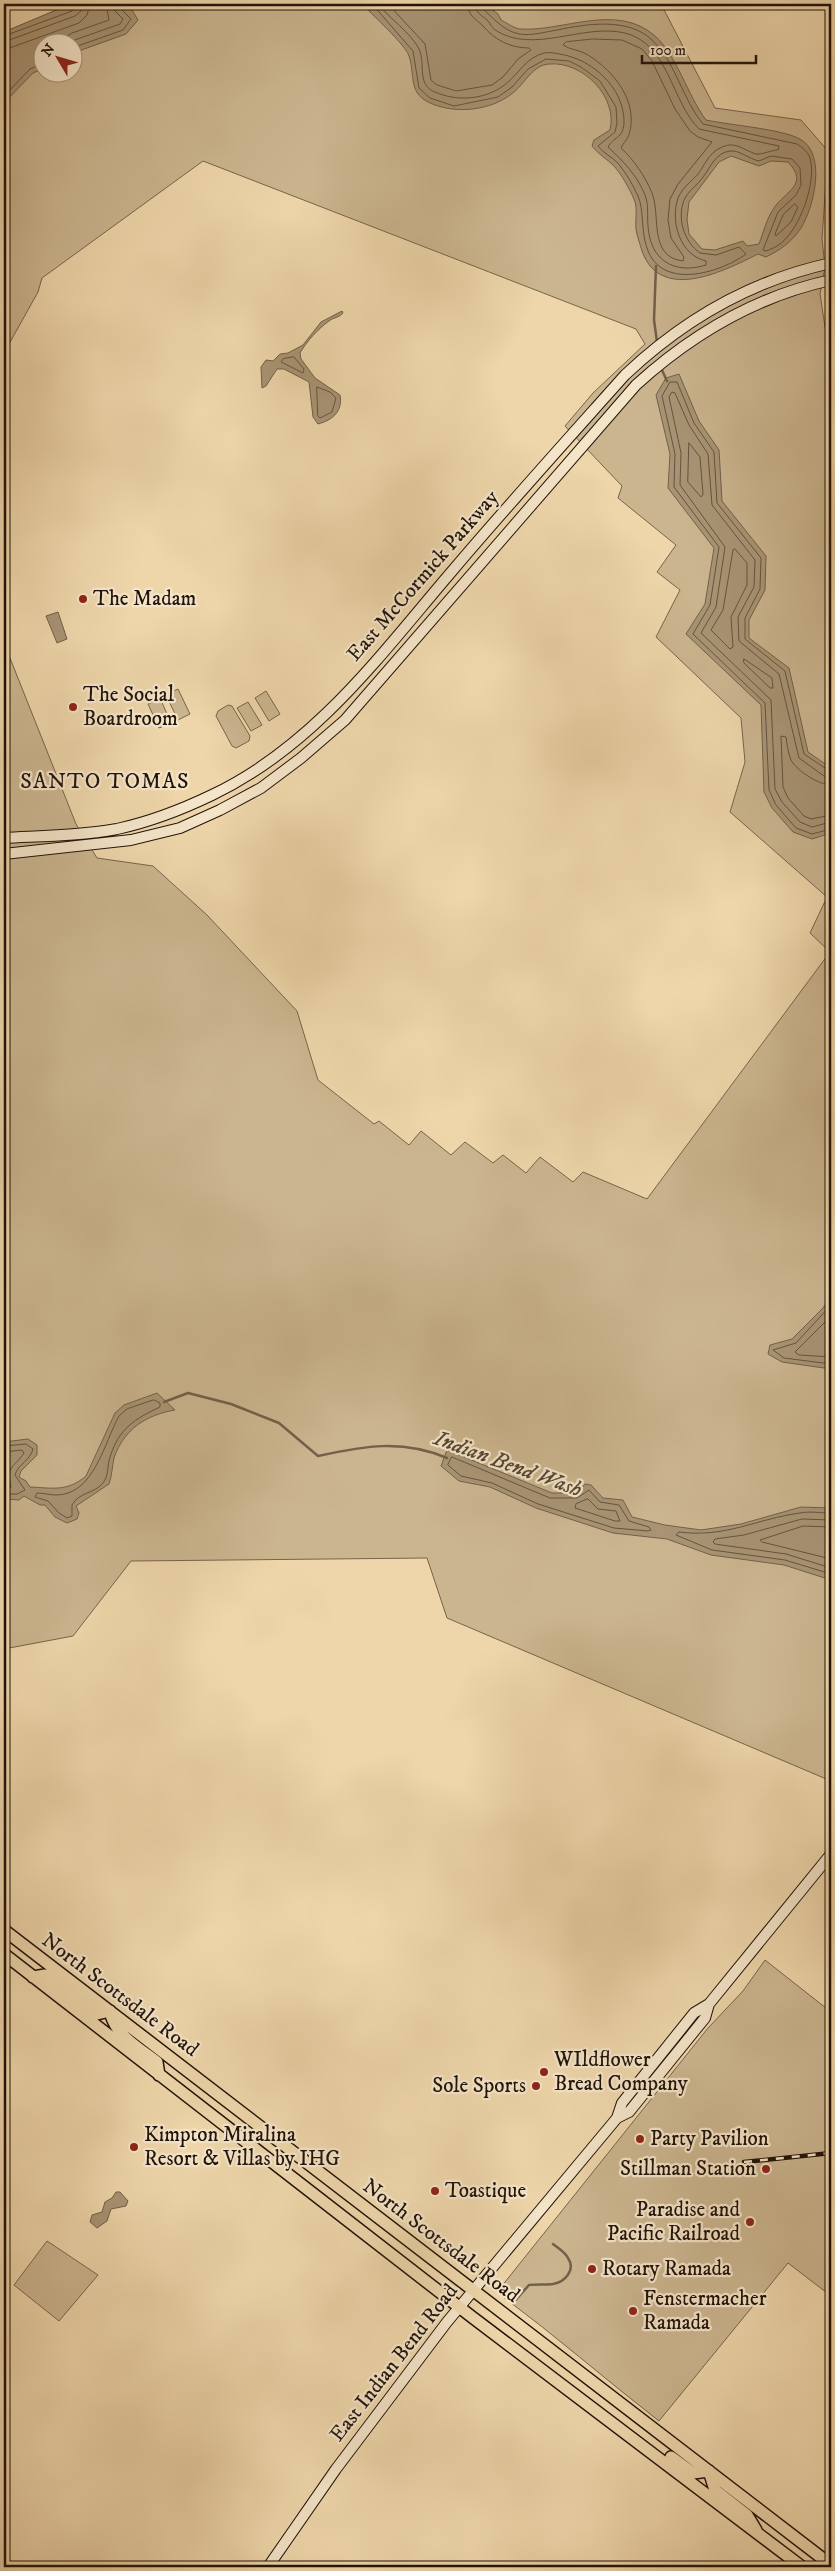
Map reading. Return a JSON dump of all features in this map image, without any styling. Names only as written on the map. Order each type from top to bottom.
[{"type":"main road","name":"East McCormick Parkway","points":[[4,838],[70,834],[127,826],[174,812],[213,795],[251,774],[291,745],[334,708],[625,375],[654,349],[690,323],[740,294],[803,269],[831,263]]},
{"type":"main road","name":"East McCormick Parkway","points":[[4,854],[131,840],[180,828],[220,810],[260,788],[301,758],[345,720],[521,515],[636,385],[658,365],[707,330],[752,306],[808,285],[831,280]]},
{"type":"main road","points":[[127,826],[131,840]]},
{"type":"main road","name":"East Indian Bend Road","points":[[268,2567],[336,2469],[460,2307],[617,2118],[629,2112],[705,2018],[709,2004],[831,1854]]},
{"type":"main road","name":"North Scottsdale Road","points":[[4,1930],[831,2565]]},
{"type":"main road","name":"North Scottsdale Road","points":[[4,1954],[460,2307],[802,2567]]},
{"type":"main road","points":[[33,1977],[45,1975],[97,2014],[110,2011],[113,2025],[119,2032],[157,2062],[159,2075]]},
{"type":"main road","points":[[626,2432],[653,2444],[690,2471],[698,2473],[709,2471],[715,2490],[747,2515],[759,2534]]},
{"type":"shaded area","points":[[122,4],[510,4],[517,8],[662,6],[715,108],[801,120],[828,151],[822,239],[825,267],[820,294],[831,366],[831,1781],[447,1618],[427,1558],[131,1561],[73,1636],[4,1649],[4,643],[76,824],[97,858],[153,866],[207,915],[297,1011],[318,1080],[374,1124],[379,1121],[409,1145],[421,1131],[451,1155],[465,1142],[493,1163],[503,1155],[526,1173],[540,1157],[573,1182],[583,1172],[647,1199],[830,952],[810,933],[827,897],[730,812],[745,762],[741,718],[656,637],[680,590],[657,572],[676,545],[618,498],[622,486],[565,426],[593,393],[645,344],[636,329],[203,161],[42,278],[38,292],[4,353],[4,32],[66,6]]},
{"type":"shaded area","points":[[178,689],[190,714],[178,720],[166,695]]},
{"type":"shaded area","points":[[266,691],[280,714],[269,721],[255,698]]},
{"type":"shaded area","points":[[160,698],[171,723],[159,728],[148,704]]},
{"type":"shaded area","points":[[248,702],[262,725],[251,731],[237,708]]},
{"type":"shaded area","points":[[228,705],[232,706],[250,736],[249,741],[236,748],[232,746],[216,716],[218,711]]},
{"type":"shaded area","points":[[765,1960],[831,2012],[831,2296],[788,2263],[659,2421],[502,2296],[501,2287],[708,2028],[743,1991]]},
{"type":"shaded area","points":[[47,2241],[98,2275],[59,2321],[14,2285]]},
{"type":"water","points":[[121,4],[132,10],[138,20],[126,34],[82,50],[82,32],[32,32],[32,74],[4,103],[4,32],[66,6]]},
{"type":"water","points":[[367,4],[484,4],[498,14],[501,20],[519,29],[537,29],[607,20],[624,21],[640,26],[655,36],[669,53],[706,120],[781,133],[800,139],[808,146],[816,168],[816,181],[814,195],[806,219],[790,241],[766,257],[758,254],[729,268],[695,278],[679,279],[664,276],[651,267],[642,251],[636,229],[635,202],[628,186],[614,166],[592,146],[594,140],[610,130],[611,118],[609,105],[603,94],[585,75],[574,68],[562,65],[543,65],[534,71],[514,92],[495,103],[484,107],[461,110],[438,106],[428,102],[417,93],[413,82],[411,62],[407,52],[368,10]],"holes":[[[731,156],[759,166],[771,161],[788,162],[797,176],[793,187],[772,212],[759,244],[747,246],[743,241],[715,250],[702,249],[689,234],[687,219],[689,202],[719,162]]]},
{"type":"water","points":[[342,311],[341,315],[317,331],[300,353],[301,359],[315,378],[340,395],[340,406],[336,414],[318,424],[313,417],[309,382],[284,369],[277,369],[266,386],[262,388],[261,367],[266,360],[273,361],[280,354],[288,353],[303,345],[321,322]]},
{"type":"water","points":[[679,374],[699,421],[719,450],[722,501],[766,556],[765,590],[749,620],[749,638],[789,668],[808,752],[831,768],[831,833],[812,839],[793,832],[772,808],[764,792],[761,705],[686,634],[705,604],[714,548],[668,488],[670,454],[656,395],[666,378]]},
{"type":"water","points":[[58,612],[67,639],[57,643],[46,616]]},
{"type":"water","points":[[831,1296],[831,1369],[782,1362],[768,1354],[770,1345],[792,1339],[823,1308]]},
{"type":"water","points":[[157,1393],[175,1410],[164,1412],[146,1420],[130,1431],[118,1448],[114,1458],[109,1484],[76,1506],[79,1513],[77,1519],[67,1523],[55,1517],[45,1505],[40,1505],[24,1496],[19,1500],[4,1499],[4,1442],[28,1439],[37,1445],[37,1455],[21,1471],[19,1477],[26,1481],[30,1487],[66,1487],[86,1476],[115,1413],[124,1405]]},
{"type":"water","points":[[447,1450],[552,1493],[577,1493],[585,1484],[591,1485],[603,1498],[623,1500],[632,1517],[665,1525],[701,1530],[741,1524],[801,1507],[831,1508],[831,1580],[784,1565],[711,1555],[667,1539],[613,1533],[536,1508],[490,1487],[459,1481],[441,1466]]},
{"type":"water","points":[[116,2192],[120,2192],[128,2201],[126,2206],[111,2209],[107,2221],[97,2228],[90,2222],[92,2215],[102,2212],[105,2202],[112,2198]]},
{"type":"waterway","points":[[656,266],[654,320],[657,342]]},
{"type":"waterway","points":[[661,368],[667,381]]},
{"type":"waterway","name":"Indian Bend Wash","points":[[164,1402],[188,1393],[231,1404],[279,1423],[318,1456],[367,1447],[399,1446],[414,1448],[447,1458]]},
{"type":"waterway","points":[[513,2303],[529,2285],[557,2283],[568,2275],[571,2267],[570,2262],[563,2252],[553,2244]]},
{"type":"railway","points":[[744,2162],[831,2153]]},
{"type":"place","name":"The Madam","points":[[83,599]]},
{"type":"place","name":"The Social Boardroom","points":[[73,707]]},
{"type":"place","name":"WIldflower Bread Company","points":[[544,2072]]},
{"type":"place","name":"Sole Sports","points":[[536,2086]]},
{"type":"place","name":"Party Pavilion","points":[[640,2139]]},
{"type":"place","name":"Kimpton Miralina Resort & Villas by IHG","points":[[134,2147]]},
{"type":"place","name":"Stillman Station","points":[[766,2169]]},
{"type":"place","name":"Toastique","points":[[435,2191]]},
{"type":"place","name":"Paradise and Pacific Railroad","points":[[750,2222]]},
{"type":"place","name":"Rotary Ramada","points":[[592,2269]]},
{"type":"place","name":"Fenstermacher Ramada","points":[[633,2311]]},
{"type":"district","name":"SANTO TOMAS","points":[[105,781]]}]
